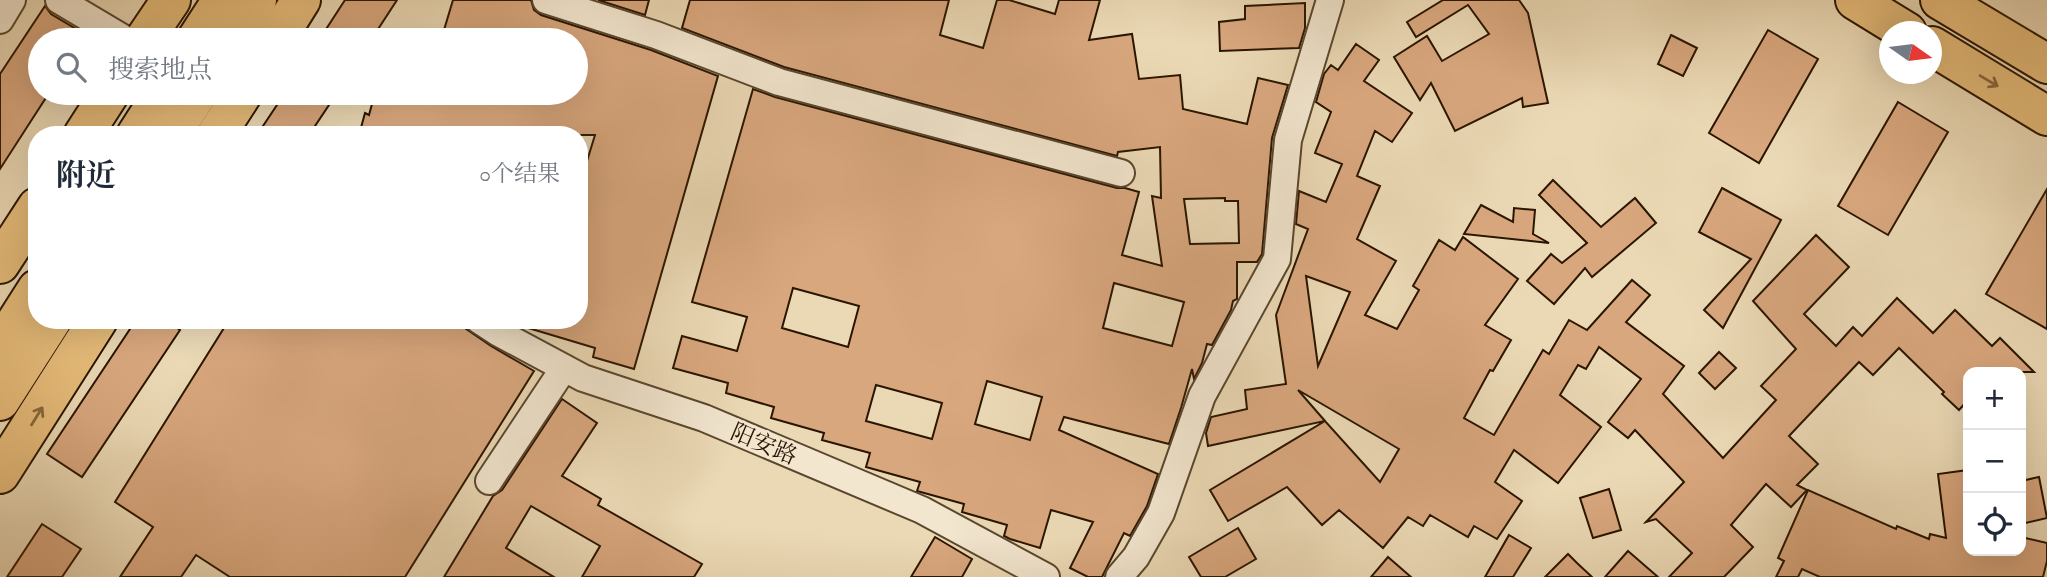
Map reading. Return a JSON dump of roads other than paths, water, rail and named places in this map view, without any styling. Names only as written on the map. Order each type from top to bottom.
[{"type":"main road","points":[[152,28],[171,0]]},
{"type":"main road","points":[[204,28],[222,0]]},
{"type":"main road","points":[[240,28],[257,0]]},
{"type":"main road","points":[[284,28],[301,0]]},
{"type":"main road","points":[[1855,0],[1889,21]]},
{"type":"main road","points":[[1940,0],[2047,64]]},
{"type":"main road","points":[[1942,53],[2047,116]]},
{"type":"main road","points":[[89,126],[102,105]]},
{"type":"main road","points":[[142,126],[155,105]]},
{"type":"main road","points":[[177,126],[190,105]]},
{"type":"main road","points":[[222,126],[235,105]]},
{"type":"main road","points":[[0,264],[28,221]]},
{"type":"main road","points":[[0,347],[28,303]]},
{"type":"main road","points":[[0,401],[46,329]]},
{"type":"main road","points":[[0,474],[92,329]]},
{"type":"street","points":[[0,20],[12,0]]},
{"type":"street","points":[[58,0],[106,28]]},
{"type":"street","points":[[546,0],[656,35],[779,82],[1121,173]]},
{"type":"street","points":[[1130,572],[1161,513],[1202,396],[1277,259],[1288,140],[1330,0]]},
{"type":"street","name":"阳安路","points":[[493,329],[583,378],[704,418],[922,510],[1046,577]]},
{"type":"street","points":[[489,481],[564,368]]}]
